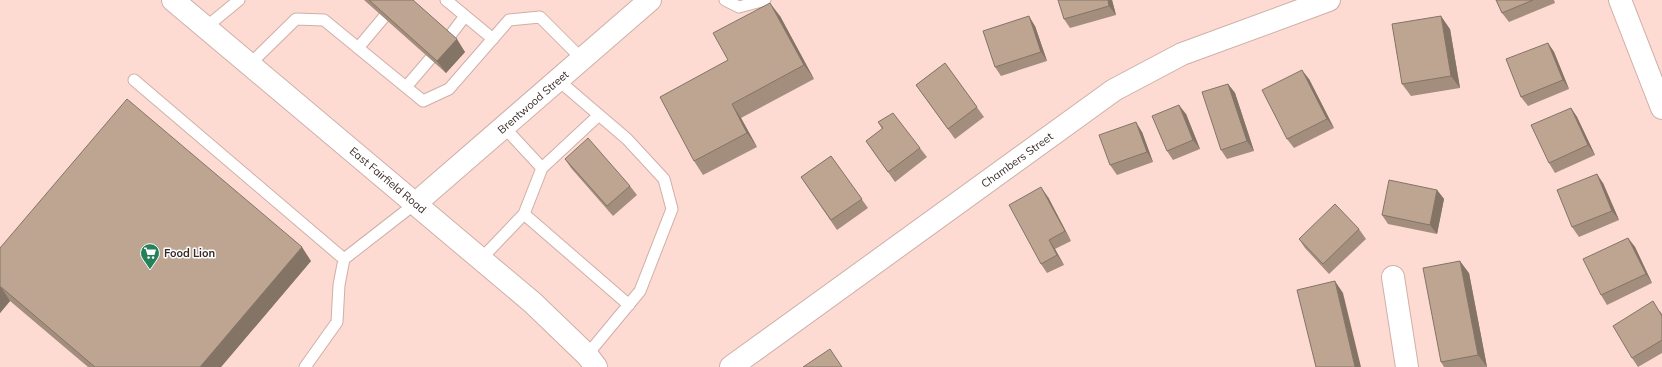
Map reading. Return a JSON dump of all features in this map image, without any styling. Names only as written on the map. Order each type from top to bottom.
[{"type":"street","name":"East Fairfield Road","points":[[173,0],[533,303],[592,361]]},
{"type":"street","name":"Brentwood Street","points":[[416,203],[650,0]]},
{"type":"street","name":"Chambers Street","points":[[731,367],[1114,90],[1182,54],[1329,0]]},
{"type":"street","points":[[1620,0],[1662,108]]},
{"type":"street","points":[[1393,277],[1407,367]]},
{"type":"lane","points":[[205,28],[240,0]]},
{"type":"lane","points":[[446,0],[492,39]]},
{"type":"lane","points":[[725,0],[739,7],[765,0]]},
{"type":"lane","points":[[448,37],[465,16]]},
{"type":"lane","points":[[358,48],[384,17]]},
{"type":"lane","points":[[250,64],[296,19],[324,20],[423,101],[449,89],[509,20],[540,17],[582,59]]},
{"type":"lane","points":[[406,87],[430,59]]},
{"type":"lane","points":[[134,80],[344,259]]},
{"type":"lane","points":[[558,80],[627,139],[664,178],[672,209],[640,291],[628,305],[592,361]]},
{"type":"lane","points":[[481,259],[524,214],[542,168],[599,115]]},
{"type":"lane","points":[[504,127],[542,168]]},
{"type":"lane","points":[[305,367],[337,322],[338,285],[344,259],[416,203]]},
{"type":"lane","points":[[524,214],[628,305]]},
{"type":"building","points":[[369,0],[413,0],[457,39],[437,61]]},
{"type":"building","points":[[1058,0],[1108,0],[1109,6],[1064,19]]},
{"type":"building","points":[[1496,0],[1533,0],[1502,13]]},
{"type":"building","points":[[770,3],[804,65],[732,104],[747,133],[694,161],[660,97],[728,60],[713,33]]},
{"type":"building","points":[[1029,16],[1041,52],[995,67],[983,31]]},
{"type":"building","points":[[1441,16],[1451,76],[1402,84],[1392,24]]},
{"type":"building","points":[[1548,43],[1563,80],[1521,97],[1506,59]]},
{"type":"building","points":[[945,63],[977,107],[948,129],[916,85]]},
{"type":"building","points":[[1302,70],[1327,119],[1287,139],[1262,90]]},
{"type":"building","points":[[1228,84],[1247,141],[1221,150],[1202,92]]},
{"type":"building","points":[[127,99],[302,247],[200,367],[95,367],[0,287],[0,248]]},
{"type":"building","points":[[1179,105],[1193,140],[1167,151],[1152,116]]},
{"type":"building","points":[[1571,108],[1588,145],[1549,163],[1531,125]]},
{"type":"building","points":[[893,113],[920,148],[888,172],[866,141],[883,128],[878,122]]},
{"type":"building","points":[[1136,122],[1147,152],[1110,165],[1099,135]]},
{"type":"building","points":[[588,138],[630,186],[607,206],[565,159]]},
{"type":"building","points":[[831,156],[862,199],[831,220],[801,177]]},
{"type":"building","points":[[1597,174],[1612,211],[1572,227],[1557,190]]},
{"type":"building","points":[[1389,180],[1437,190],[1430,225],[1382,215]]},
{"type":"building","points":[[1041,187],[1065,231],[1049,240],[1057,255],[1041,264],[1009,205]]},
{"type":"building","points":[[1335,204],[1359,229],[1323,264],[1299,239]]},
{"type":"building","points":[[1628,238],[1646,274],[1601,295],[1583,259]]},
{"type":"building","points":[[1460,261],[1478,355],[1441,362],[1423,268]]},
{"type":"building","points":[[1335,281],[1355,367],[1316,367],[1297,290]]},
{"type":"building","points":[[1653,301],[1662,316],[1662,340],[1632,358],[1613,326]]},
{"type":"building","points":[[830,349],[842,367],[803,367]]},
{"type":"place","name":"Food Lion","points":[[150,270]]}]
